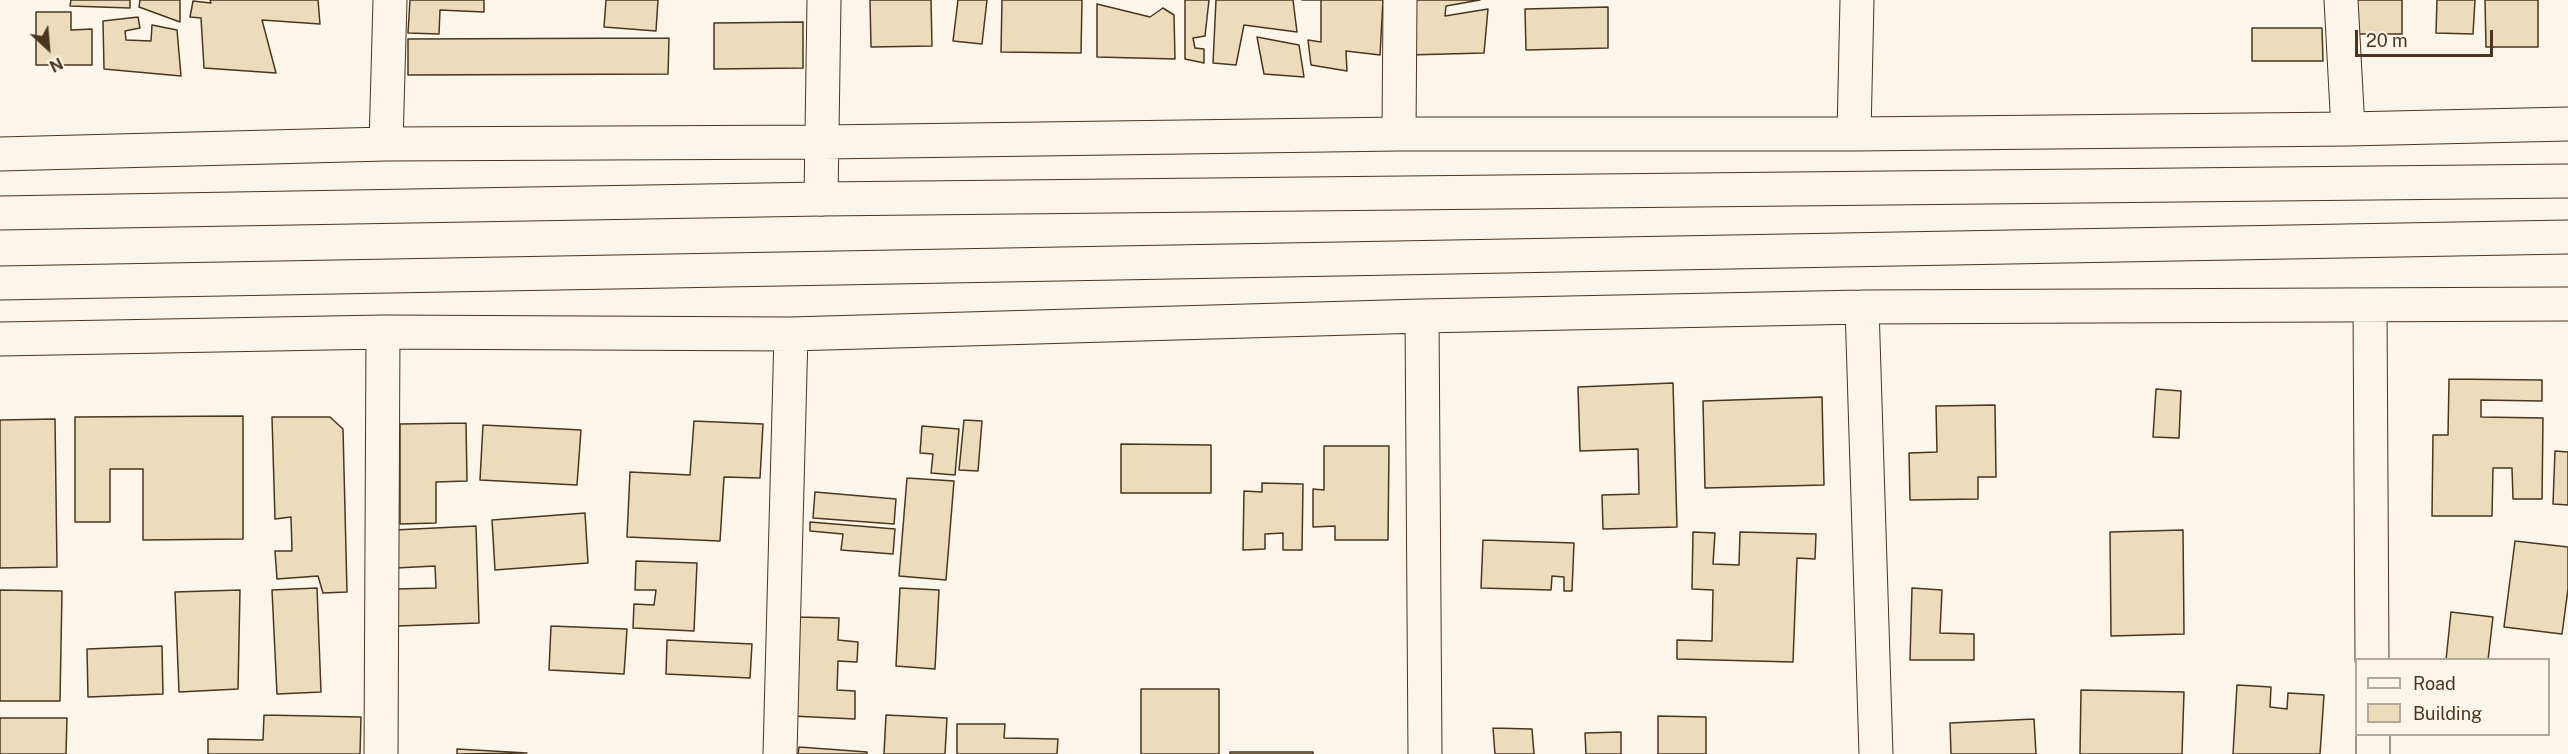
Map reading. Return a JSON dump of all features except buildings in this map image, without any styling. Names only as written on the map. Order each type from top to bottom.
[{"type":"main road","points":[[386,144],[390,0]]},
{"type":"main road","points":[[821,200],[824,142],[824,0]]},
{"type":"main road","points":[[1399,134],[1400,0]]},
{"type":"main road","points":[[1854,134],[1857,0]]},
{"type":"main road","points":[[2342,0],[2348,129]]},
{"type":"main road","points":[[0,154],[386,144],[824,142],[1399,134],[1854,134],[2348,129],[2568,124]]},
{"type":"main road","points":[[0,213],[821,200],[2568,181]]},
{"type":"main road","points":[[0,283],[2568,237]]},
{"type":"main road","points":[[0,339],[382,332],[791,334],[1422,316],[1862,308],[2568,304]]},
{"type":"main road","points":[[2370,306],[2372,658]]},
{"type":"main road","points":[[1862,308],[1876,754]]},
{"type":"main road","points":[[1422,316],[1425,754]]},
{"type":"main road","points":[[381,754],[382,332]]},
{"type":"main road","points":[[780,754],[791,334]]},
{"type":"main road","points":[[2373,736],[2373,754]]}]
